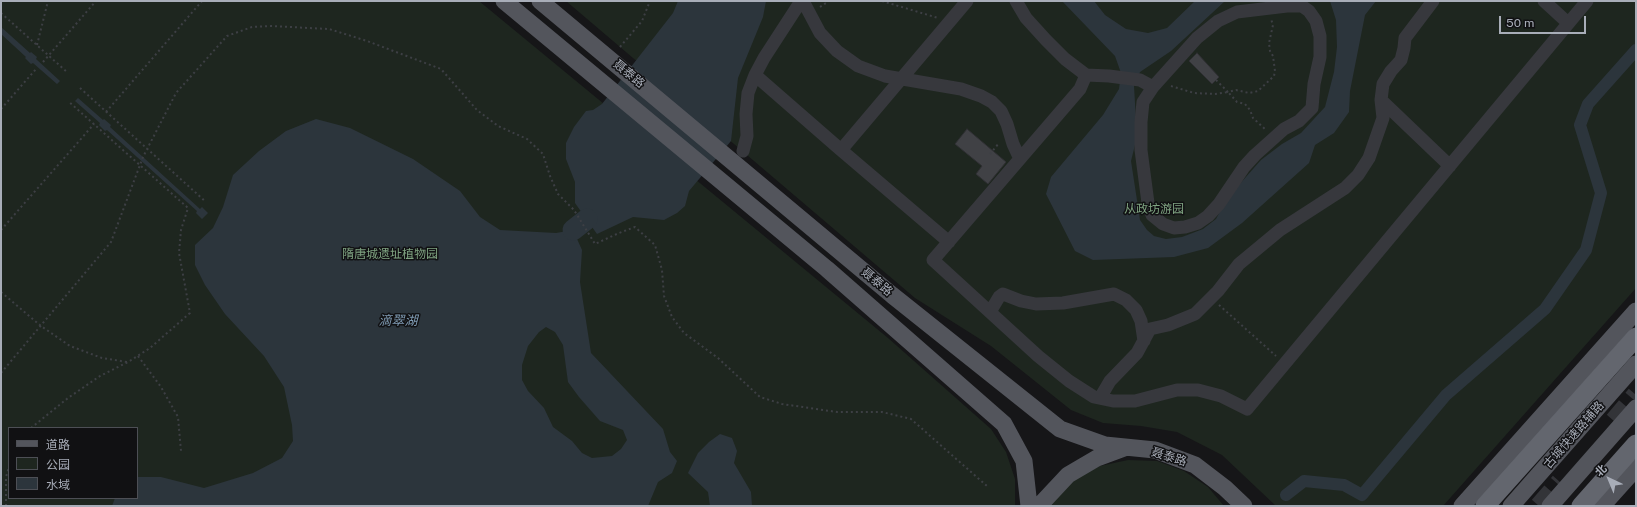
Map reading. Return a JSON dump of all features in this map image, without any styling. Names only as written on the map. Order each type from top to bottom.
[{"type":"highway","points":[[1485,506],[1636,337]]},
{"type":"highway","points":[[1581,506],[1636,444]]},
{"type":"main road","name":"聂泰路","points":[[504,1],[808,253],[1004,424],[1024,461],[1029,506]]},
{"type":"main road","name":"聂泰路","points":[[540,1],[880,284],[1060,429],[1105,445],[1155,450],[1195,465],[1225,488],[1244,506]]},
{"type":"main road","points":[[1462,506],[1636,311]]},
{"type":"main road","name":"古城快速路辅路","points":[[1511,506],[1636,364]]},
{"type":"main road","points":[[1550,506],[1636,408]]},
{"type":"main road","points":[[1039,506],[1068,475],[1097,458],[1126,447]]},
{"type":"main road","points":[[1602,506],[1636,468]]},
{"type":"main road","points":[[1225,488],[1233,506]]},
{"type":"lane","points":[[743,151],[747,136],[746,114],[748,93],[755,75],[764,58],[802,1],[820,33],[837,51],[858,66],[885,76],[961,89],[981,96],[992,102],[1001,111],[1020,159]]},
{"type":"lane","points":[[841,150],[967,1]]},
{"type":"lane","points":[[1016,1],[1026,18],[1046,40],[1065,60],[1086,75],[1109,76],[1140,80],[1156,84]]},
{"type":"lane","points":[[1100,398],[1110,381],[1137,353],[1150,328],[1168,325],[1195,314],[1211,298],[1239,264],[1280,230],[1345,188],[1358,175],[1369,158],[1383,118],[1381,100],[1383,84],[1391,71],[1401,60],[1405,38],[1433,1]]},
{"type":"lane","points":[[1544,1],[1568,23]]},
{"type":"lane","points":[[1086,75],[1080,89],[933,260],[1038,356],[1069,381],[1094,397],[1113,401],[1135,401],[1177,390],[1198,390],[1221,396],[1247,409],[1587,1]]},
{"type":"lane","points":[[1287,6],[1302,6],[1309,11],[1316,21],[1320,36],[1320,57],[1314,84],[1312,108],[1299,121],[1284,129],[1255,155],[1244,167],[1219,204],[1208,216],[1198,223],[1185,227],[1174,228],[1163,224],[1152,215],[1148,203],[1141,150],[1141,122],[1143,102],[1156,84],[1197,38],[1218,21],[1237,12],[1287,6]]},
{"type":"lane","points":[[755,75],[949,242]]},
{"type":"lane","points":[[1381,100],[1450,166]]},
{"type":"lane","points":[[990,312],[999,297],[1003,294],[1021,302],[1036,304],[1063,303],[1114,294],[1126,300],[1136,310],[1141,321],[1144,341]]},
{"type":"path","points":[[37,45],[48,1]]},
{"type":"path","points":[[42,62],[96,1]]},
{"type":"path","points":[[106,112],[202,1]]},
{"type":"path","points":[[620,47],[642,21],[650,1]]},
{"type":"path","points":[[882,1],[949,22]]},
{"type":"path","points":[[1146,1],[1158,1]]},
{"type":"path","points":[[1156,84],[1194,93],[1215,94],[1236,90],[1249,93],[1258,91],[1274,76],[1275,71],[1273,56],[1270,51],[1273,25],[1268,8]]},
{"type":"path","points":[[1,13],[68,72]]},
{"type":"path","points":[[1,373],[111,242],[140,165],[176,93],[227,36],[252,27],[270,26],[329,29],[367,41],[441,69],[477,110],[498,126],[527,139],[543,154],[558,194],[574,210],[595,244],[635,227],[655,246],[662,270],[664,296],[672,317],[684,332],[718,358],[760,397],[782,404],[837,412],[882,412],[911,419],[988,487]]},
{"type":"path","points":[[1,109],[37,68]]},
{"type":"path","points":[[1216,80],[1237,102],[1245,104],[1250,110],[1253,118],[1267,131],[1276,136]]},
{"type":"path","points":[[80,88],[206,202]]},
{"type":"path","points":[[32,427],[68,398],[100,376],[138,356],[174,328],[190,313],[179,253],[181,230],[188,208],[68,102]]},
{"type":"path","points":[[1,230],[94,124]]},
{"type":"path","points":[[1,292],[41,326],[70,346],[102,358],[128,362]]},
{"type":"path","points":[[1211,298],[1285,364]]},
{"type":"path","points":[[138,356],[178,416],[182,451]]},
{"type":"path","points":[[6,506],[6,477],[8,470]]},
{"type":"green space","name":"隋唐城遗址植物园","points":[[1,1],[479,1],[888,338],[991,429],[1006,452],[1015,479],[1015,506],[1,506]]},
{"type":"green space","name":"从政坊游园","points":[[566,1],[1636,1],[1636,288],[1443,506],[1276,506],[1222,455],[1177,432],[1141,426],[1103,423],[1071,410],[991,346],[915,298]]},
{"type":"green space","points":[[1128,460],[1157,461],[1184,471],[1208,487],[1224,506],[1048,506],[1074,479],[1100,466]]},
{"type":"water","points":[[678,1],[766,1],[763,17],[738,78],[731,141],[689,191],[685,206],[677,213],[664,220],[633,217],[597,234],[575,203],[575,182],[566,159],[566,143],[574,127],[586,111],[593,110],[602,104],[673,13]]},
{"type":"water","points":[[1062,1],[1094,1],[1105,15],[1126,29],[1148,33],[1167,28],[1195,1],[1225,1],[1171,51],[1140,72],[1134,86],[1137,137],[1131,161],[1140,220],[1147,230],[1154,236],[1166,239],[1182,237],[1203,229],[1216,219],[1223,206],[1238,186],[1261,160],[1282,144],[1301,133],[1325,107],[1334,72],[1337,47],[1336,20],[1330,1],[1376,1],[1365,15],[1350,91],[1349,112],[1334,133],[1315,145],[1309,163],[1242,223],[1208,248],[1174,257],[1093,260],[1075,251],[1046,194],[1051,177],[1103,115],[1119,89],[1121,73],[1115,56]]},
{"type":"water","points":[[1,27],[30,53],[31,52],[37,57],[36,59],[60,81],[57,84],[33,63],[31,64],[25,58],[26,57],[1,34]]},
{"type":"water","points":[[78,98],[111,125],[110,127],[200,209],[202,207],[208,213],[202,219],[196,213],[197,211],[107,130],[105,131],[99,125],[100,123],[75,101]]},
{"type":"water","name":"滴翠湖","points":[[316,119],[350,128],[413,159],[460,191],[480,217],[500,230],[556,233],[573,230],[582,250],[580,282],[591,353],[663,429],[670,452],[677,461],[672,473],[658,482],[648,506],[112,506],[115,499],[138,499],[138,477],[161,477],[204,488],[253,473],[282,458],[293,441],[292,425],[284,387],[264,356],[225,314],[205,285],[195,265],[195,245],[213,228],[223,207],[233,175],[259,151],[286,131]],"holes":[[[546,327],[555,332],[563,345],[568,382],[600,421],[623,430],[627,440],[621,449],[612,456],[592,458],[582,453],[572,441],[553,427],[544,408],[528,391],[522,380],[522,365],[528,346],[539,332]]]},
{"type":"water","points":[[720,434],[732,438],[737,451],[734,463],[751,492],[752,506],[710,506],[708,492],[688,473],[698,453]]},
{"type":"building","points":[[1197,53],[1219,77],[1212,84],[1189,61]]},
{"type":"building","points":[[967,129],[1006,162],[988,184],[976,174],[982,166],[955,144]]},
{"type":"waterway","points":[[1286,495],[1304,481],[1344,485],[1362,495],[1446,395],[1545,309],[1586,250],[1601,193],[1580,125],[1588,104],[1636,50]]},
{"type":"waterway","points":[[573,230],[587,219]]},
{"type":"tunnel","points":[[1614,421],[1636,395]]},
{"type":"tunnel","points":[[1539,506],[1560,482]]}]
